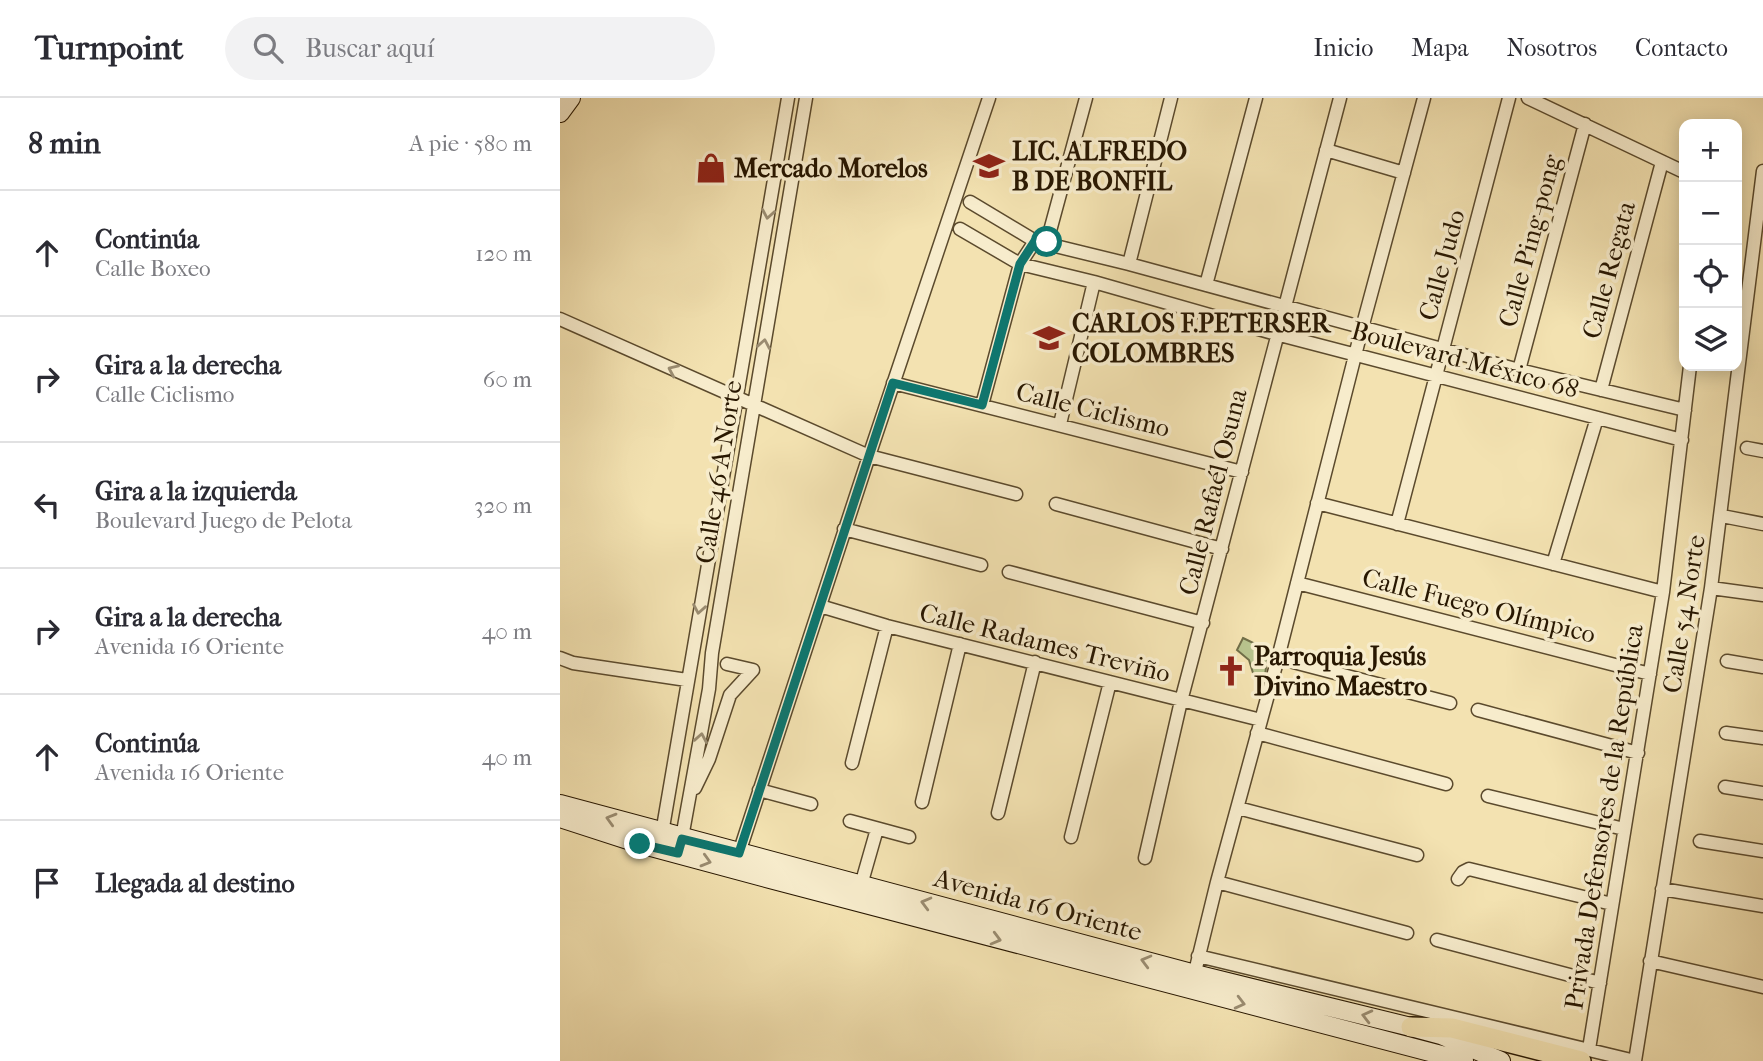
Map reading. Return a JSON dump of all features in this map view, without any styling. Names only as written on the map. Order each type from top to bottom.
[{"type":"main road","points":[[560,113],[571,98]]},
{"type":"main road","name":"Avenida 16 Oriente","points":[[560,804],[661,841]]},
{"type":"main road","name":"Avenida 16 Oriente","points":[[560,818],[1411,1027],[1441,1035],[1501,1061]]},
{"type":"main road","name":"Avenida 16 Oriente","points":[[680,846],[739,853],[1195,974],[1464,1061]]},
{"type":"main road","points":[[1411,1027],[1452,1028],[1585,1055]]},
{"type":"street","name":"Calle 46 A Norte","points":[[661,841],[788,98]]},
{"type":"street","name":"Calle 46 A Norte","points":[[680,846],[709,689],[712,653],[806,98]]},
{"type":"street","points":[[739,853],[844,529],[989,98]]},
{"type":"street","points":[[982,405],[1020,264],[1041,241],[1086,98]]},
{"type":"street","points":[[1129,264],[1171,98]]},
{"type":"street","points":[[1206,285],[1256,98]]},
{"type":"street","name":"Calle Rafaél Osuna","points":[[1145,858],[1181,701],[1340,98]]},
{"type":"street","points":[[1195,974],[1424,98]]},
{"type":"street","name":"Calle Judo","points":[[1397,524],[1508,98]]},
{"type":"street","points":[[1528,98],[1679,170]]},
{"type":"street","name":"Calle Ping-pong","points":[[1520,370],[1585,124]]},
{"type":"street","points":[[783,126],[800,130]]},
{"type":"street","points":[[1326,150],[1404,173]]},
{"type":"street","name":"Calle Regata","points":[[1601,390],[1662,162]]},
{"type":"street","name":"Calle 54 Norte","points":[[1635,1061],[1712,588],[1763,171]]},
{"type":"street","name":"Boulevard México 68","points":[[970,202],[1041,241],[1520,370],[1685,410]]},
{"type":"street","name":"Boulevard México 68","points":[[960,229],[1020,264],[1682,440]]},
{"type":"street","points":[[756,279],[774,283]]},
{"type":"street","points":[[1060,424],[1094,282]]},
{"type":"street","points":[[560,319],[869,456],[1016,494]]},
{"type":"street","name":"Privada Defensores de la República","points":[[1585,1055],[1600,983],[1663,592],[1689,371]]},
{"type":"street","name":"Calle Ciclismo","points":[[893,383],[1242,472]]},
{"type":"street","points":[[1553,564],[1597,418]]},
{"type":"street","points":[[1747,448],[1763,451]]},
{"type":"street","points":[[1317,503],[1663,592]]},
{"type":"street","points":[[1056,504],[1222,549]]},
{"type":"street","points":[[1722,516],[1763,524]]},
{"type":"street","points":[[844,529],[981,565]]},
{"type":"street","points":[[1009,572],[1203,623]]},
{"type":"street","name":"Calle Fuego Olímpico","points":[[1297,583],[1650,674]]},
{"type":"street","points":[[1712,588],[1763,595]]},
{"type":"street","name":"Calle Radames Treviño","points":[[820,606],[887,626],[1181,701],[1446,785]]},
{"type":"street","points":[[852,763],[887,626]]},
{"type":"street","points":[[922,802],[960,644]]},
{"type":"street","points":[[560,658],[573,663],[687,680]]},
{"type":"street","points":[[1278,659],[1450,703]]},
{"type":"street","points":[[1727,661],[1763,667]]},
{"type":"street","points":[[998,813],[1035,662]]},
{"type":"street","points":[[691,794],[702,777],[730,695],[753,670],[727,664]]},
{"type":"street","points":[[1071,837],[1111,682]]},
{"type":"street","points":[[709,689],[730,695]]},
{"type":"street","points":[[1478,710],[1637,752]]},
{"type":"street","points":[[1726,733],[1763,737]]},
{"type":"street","points":[[1725,787],[1763,793]]},
{"type":"street","points":[[760,790],[811,804]]},
{"type":"street","points":[[1488,796],[1624,829]]},
{"type":"street","points":[[1238,808],[1418,855]]},
{"type":"street","points":[[850,821],[909,837]]},
{"type":"street","points":[[861,886],[877,829]]},
{"type":"street","points":[[1700,841],[1763,851]]},
{"type":"street","points":[[1458,879],[1469,869],[1612,904]]},
{"type":"street","points":[[1217,882],[1407,933]]},
{"type":"street","points":[[1662,889],[1763,906]]},
{"type":"street","points":[[1437,940],[1600,983]]},
{"type":"street","points":[[1650,961],[1763,987]]},
{"type":"street","name":"Privada Defensores de la República","points":[[1195,974],[1585,1055],[1635,1061]]},
{"type":"green space","points":[[1243,638],[1268,650],[1265,676],[1253,673],[1249,660],[1237,650]]},
{"type":"place","name":"LIC. ALFREDO B DE BONFIL","points":[[989,166]]},
{"type":"place","name":"Mercado Morelos","points":[[711,168]]},
{"type":"place","name":"CARLOS F.PETERSER COLOMBRES","points":[[1049,338]]},
{"type":"place","name":"Parroquia Jesús Divino Maestro","points":[[1231,671]]},
{"type":"route","points":[[640,844],[678,853],[682,839],[739,853],[893,383],[982,405],[1020,264],[1035,241],[1047,242]]}]
